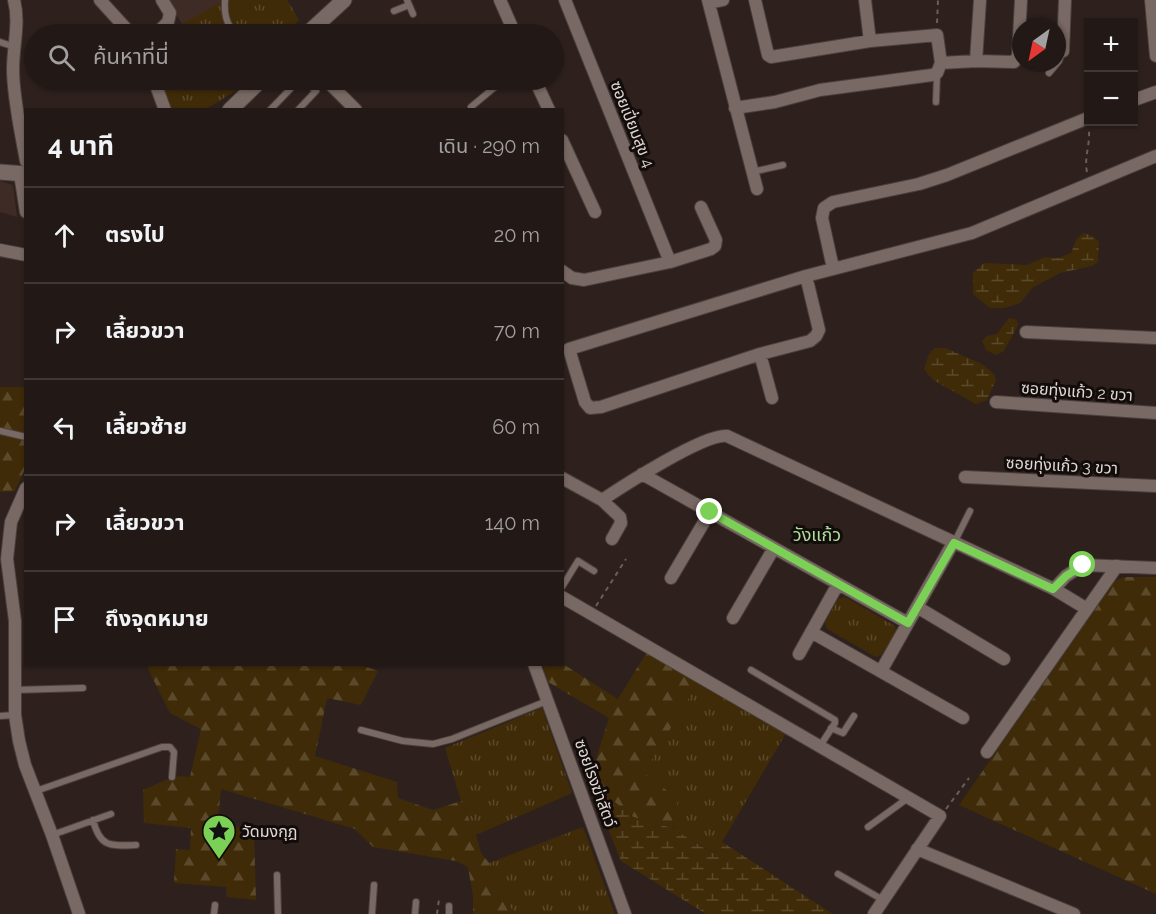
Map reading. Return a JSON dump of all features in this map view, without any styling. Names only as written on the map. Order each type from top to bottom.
[{"type":"main road","points":[[318,24],[344,0]]},
{"type":"main road","points":[[232,108],[251,90]]},
{"type":"main road","points":[[0,172],[24,170]]},
{"type":"street","points":[[14,0],[16,47],[13,71],[24,170]]},
{"type":"street","points":[[100,0],[122,24]]},
{"type":"street","points":[[162,0],[170,13],[166,24]]},
{"type":"street","points":[[501,0],[511,24]]},
{"type":"street","name":"ซอยเปี่ยมสุข 4","points":[[565,0],[670,262]]},
{"type":"street","points":[[723,0],[709,1],[757,189]]},
{"type":"street","points":[[755,0],[768,55],[771,57],[870,41],[937,35],[939,68]]},
{"type":"street","points":[[866,0],[870,41]]},
{"type":"street","points":[[976,61],[980,0]]},
{"type":"street","points":[[735,108],[976,61],[1014,62],[1021,0]]},
{"type":"street","points":[[1064,18],[1065,0]]},
{"type":"street","points":[[1151,0],[1156,56]]},
{"type":"street","points":[[158,90],[164,108]]},
{"type":"street","points":[[337,90],[354,108]]},
{"type":"street","points":[[540,90],[548,108]]},
{"type":"street","points":[[1138,99],[1156,92]]},
{"type":"street","points":[[833,268],[822,218],[824,208],[833,202],[919,184],[947,175],[1084,120]]},
{"type":"street","points":[[564,144],[595,212]]},
{"type":"street","points":[[806,276],[819,330],[810,341],[760,354],[601,407],[591,408],[585,402],[566,350],[806,276],[833,268],[972,233],[1156,156]]},
{"type":"street","points":[[564,272],[572,278],[584,280],[670,262],[711,249],[716,246],[716,240],[701,207]]},
{"type":"street","points":[[0,250],[24,255]]},
{"type":"street","points":[[1026,332],[1156,338]]},
{"type":"street","points":[[760,354],[772,398]]},
{"type":"street","name":"ซอยทุ่งแก้ว 2 ขวา","points":[[996,402],[1156,413]]},
{"type":"street","points":[[602,500],[642,474],[713,437],[727,436],[1053,589],[1087,609]]},
{"type":"street","points":[[642,474],[908,623]]},
{"type":"street","name":"ซอยทุ่งแก้ว 3 ขวา","points":[[966,477],[1156,486]]},
{"type":"street","points":[[564,479],[602,500],[620,517],[621,523],[612,539]]},
{"type":"street","points":[[24,493],[11,522],[5,581],[15,621],[15,715],[19,741],[35,791],[79,914]]},
{"type":"street","points":[[672,578],[710,512]]},
{"type":"street","points":[[881,671],[954,543]]},
{"type":"street","points":[[733,618],[774,548]]},
{"type":"street","points":[[1053,589],[1066,576],[1083,565],[1156,568]]},
{"type":"street","points":[[987,752],[1117,566]]},
{"type":"street","points":[[799,654],[838,584]]},
{"type":"street","points":[[564,598],[940,816],[874,914]]},
{"type":"street","points":[[917,607],[1004,659]]},
{"type":"street","points":[[811,632],[963,718]]},
{"type":"street","name":"ซอยโรงฆ่าสัตว์","points":[[535,666],[625,914]]},
{"type":"street","points":[[917,849],[1074,914]]},
{"type":"lane","points":[[225,0],[227,24]]},
{"type":"lane","points":[[394,11],[408,2],[413,14]]},
{"type":"lane","points":[[0,42],[16,47]]},
{"type":"lane","points":[[936,102],[939,68]]},
{"type":"lane","points":[[272,108],[289,90]]},
{"type":"lane","points":[[471,107],[491,90]]},
{"type":"lane","points":[[300,108],[316,91]]},
{"type":"lane","points":[[752,172],[783,165]]},
{"type":"lane","points":[[0,431],[24,437]]},
{"type":"lane","points":[[954,543],[970,511]]},
{"type":"lane","points":[[564,584],[578,561],[594,571]]},
{"type":"lane","points":[[751,670],[831,717],[835,723],[820,746]]},
{"type":"lane","points":[[15,690],[83,688]]},
{"type":"lane","points":[[361,730],[403,741],[433,744],[452,739],[548,701]]},
{"type":"lane","points":[[0,717],[15,715]]},
{"type":"lane","points":[[831,728],[843,733],[854,716]]},
{"type":"lane","points":[[35,791],[162,747],[170,747],[174,752],[172,777]]},
{"type":"lane","points":[[868,827],[909,798]]},
{"type":"lane","points":[[52,835],[111,814]]},
{"type":"lane","points":[[93,820],[96,831],[106,843],[112,846],[136,844]]},
{"type":"lane","points":[[277,874],[278,914]]},
{"type":"lane","points":[[838,874],[884,900]]},
{"type":"lane","points":[[372,914],[374,885]]},
{"type":"lane","points":[[415,914],[416,902]]},
{"type":"lane","points":[[214,914],[215,905]]},
{"type":"lane","points":[[448,914],[449,906]]},
{"type":"path","points":[[937,35],[938,0]]},
{"type":"path","points":[[1088,126],[1086,166],[1090,184]]},
{"type":"path","points":[[591,613],[626,559]]},
{"type":"path","points":[[940,816],[969,778]]},
{"type":"path","points":[[437,914],[439,899]]},
{"type":"shaded area","points":[[167,0],[287,0],[299,20],[294,24],[235,24],[197,16],[182,24]]},
{"type":"shaded area","points":[[0,181],[13,185],[17,217],[0,212]]},
{"type":"green space","points":[[225,0],[287,0],[299,20],[294,24],[182,24]]},
{"type":"green space","points":[[163,90],[237,90],[208,108],[170,108]]},
{"type":"green space","points":[[1084,233],[1099,242],[1098,262],[1092,266],[1060,273],[1032,288],[1020,303],[1004,308],[990,308],[973,294],[973,273],[984,263],[1027,265],[1045,257],[1058,258],[1071,253],[1077,238]]},
{"type":"green space","points":[[1009,318],[1017,320],[1018,325],[1004,351],[996,355],[986,350],[982,341],[987,336],[997,334]]},
{"type":"green space","points":[[935,348],[945,348],[982,364],[994,374],[996,380],[987,400],[976,404],[933,380],[924,369],[929,354]]},
{"type":"green space","points":[[0,387],[24,387],[24,471],[15,491],[0,492]]},
{"type":"green space","points":[[1124,577],[1156,577],[1156,894],[959,805],[1115,581]]},
{"type":"green space","points":[[845,597],[895,626],[896,631],[882,655],[876,657],[827,629],[825,623],[838,599]]},
{"type":"green space","points":[[647,652],[698,682],[644,773],[678,799],[672,828],[633,817],[589,781],[609,718],[548,682],[543,666],[564,665],[618,699]]},
{"type":"green space","points":[[148,666],[364,666],[378,671],[361,705],[327,698],[315,756],[397,782],[398,798],[433,810],[461,801],[481,853],[489,863],[503,897],[515,914],[473,914],[473,896],[468,867],[456,861],[373,847],[355,829],[221,789],[218,819],[254,833],[256,900],[227,897],[226,887],[174,883],[176,849],[190,850],[191,828],[144,823],[143,790],[175,776],[190,777],[201,729],[170,713]]},
{"type":"green space","points":[[698,682],[786,733],[715,854],[672,828],[678,799],[643,773]]},
{"type":"green space","points":[[542,708],[572,793],[476,835],[461,801],[445,748]]},
{"type":"green space","points":[[589,781],[633,817],[672,828],[714,854],[722,842],[833,914],[706,914],[621,861]]},
{"type":"green space","points":[[583,827],[615,914],[515,914],[503,897],[489,863]]},
{"type":"place","name":"วัดมงกุฎ","points":[[219,860]]},
{"type":"district","name":"วังแก้ว","points":[[817,535]]},
{"type":"route","points":[[710,512],[908,623],[954,543],[1053,589],[1066,576],[1083,565]]}]
